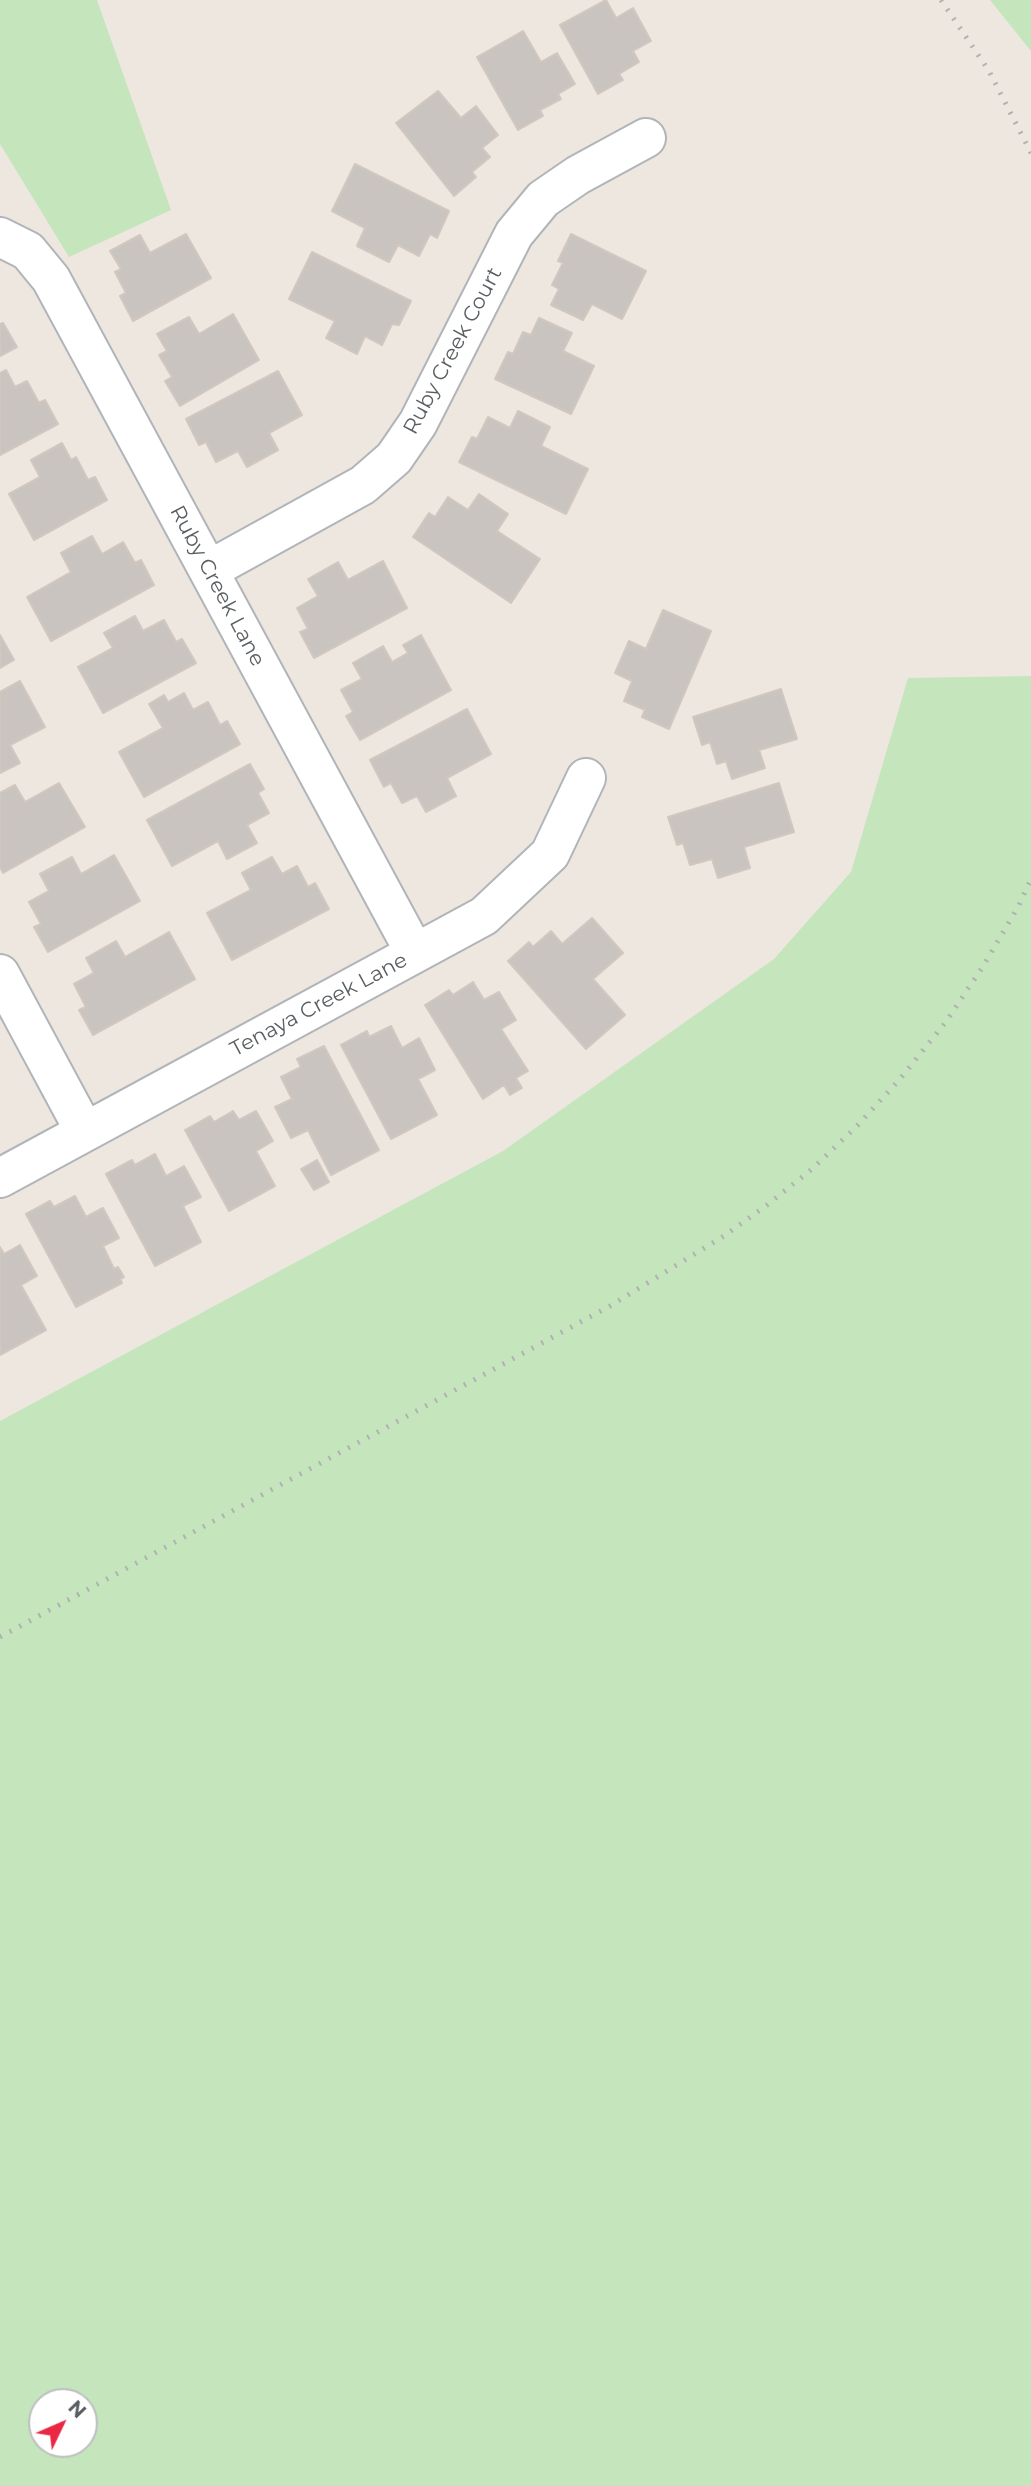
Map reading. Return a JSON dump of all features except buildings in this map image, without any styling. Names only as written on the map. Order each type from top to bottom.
[{"type":"street","name":"Ruby Creek Court","points":[[209,570],[363,485],[394,458],[418,423],[514,234],[543,199],[578,175],[646,138]]},
{"type":"street","name":"Ruby Creek Lane","points":[[0,237],[28,251],[51,279],[415,953]]},
{"type":"street","name":"Tenaya Creek Lane","points":[[0,1178],[484,916],[550,854],[586,778]]},
{"type":"street","points":[[0,974],[85,1132]]},
{"type":"green space","points":[[0,0],[97,0],[171,210],[69,257],[0,144]]},
{"type":"green space","points":[[990,0],[1031,0],[1031,51]]},
{"type":"green space","points":[[1031,676],[1031,2486],[0,2486],[0,1421],[503,1151],[774,959],[851,872],[908,678]]},
{"type":"railway","points":[[941,0],[989,71],[1031,153]]},
{"type":"railway","points":[[0,1637],[610,1306],[724,1236],[767,1205],[812,1169],[857,1126],[900,1079],[945,1023],[982,968],[1018,907],[1031,879]]}]
